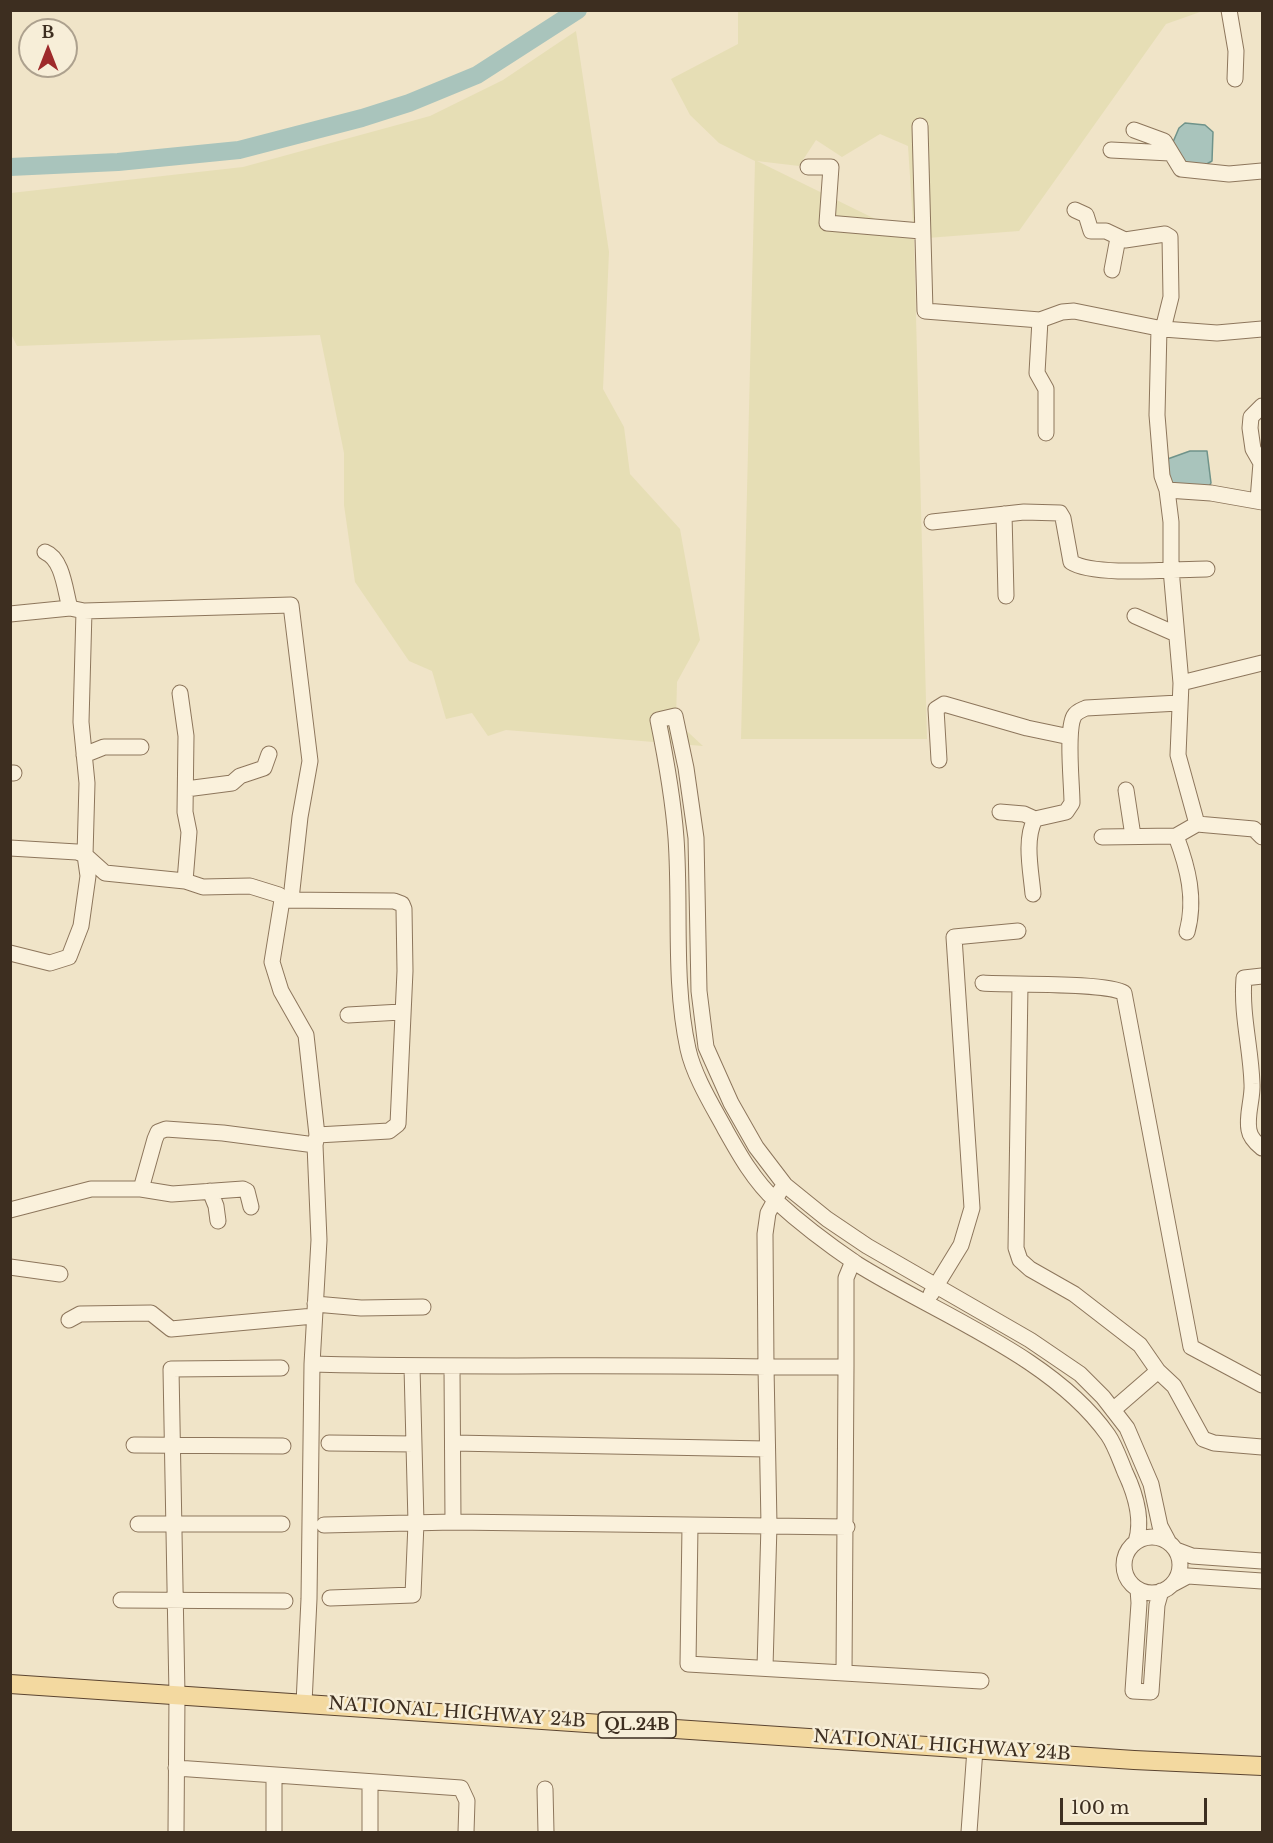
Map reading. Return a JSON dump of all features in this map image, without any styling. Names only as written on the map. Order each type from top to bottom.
[{"type":"main road","name":"NATIONAL HIGHWAY 24B","points":[[10,1684],[975,1749],[1263,1766]]},
{"type":"street","points":[[1229,10],[1236,51],[1235,80]]},
{"type":"street","points":[[920,126],[921,231],[925,311],[1040,320],[1054,314],[1074,311],[1161,328],[1217,333],[1263,329]]},
{"type":"street","points":[[1134,130],[1164,141],[1181,169],[1230,174],[1263,171]]},
{"type":"street","points":[[1111,150],[1170,153]]},
{"type":"street","points":[[808,167],[831,167],[827,223],[921,231]]},
{"type":"street","points":[[1075,210],[1086,215],[1091,231],[1106,231],[1118,238],[1128,240],[1165,234],[1172,240],[1171,297],[1161,328],[1157,415],[1162,476],[1167,490],[1171,522],[1171,569],[1181,682],[1178,755],[1197,824]]},
{"type":"street","points":[[1112,270],[1118,238]]},
{"type":"street","points":[[1040,320],[1037,373],[1046,389],[1046,432]]},
{"type":"street","points":[[1167,490],[1260,501],[1261,463],[1252,449],[1250,428],[1251,417],[1263,406]]},
{"type":"street","points":[[932,522],[1004,514],[1060,513],[1063,518],[1071,562],[1077,566],[1106,572],[1207,569]]},
{"type":"street","points":[[1004,514],[1006,596]]},
{"type":"street","points":[[10,953],[50,963],[69,957],[81,926],[88,876],[85,855],[87,783],[81,722],[77,609],[58,565],[51,555],[45,552]]},
{"type":"street","points":[[10,614],[77,609],[291,605],[310,761],[286,900],[272,962],[280,991],[306,1035],[316,1140],[319,1240],[312,1364],[309,1599],[304,1703]]},
{"type":"street","points":[[1135,616],[1176,634]]},
{"type":"street","points":[[1181,682],[1263,663]]},
{"type":"street","points":[[180,693],[186,736],[185,812],[189,832],[185,881]]},
{"type":"street","points":[[1000,812],[1024,814],[1035,819],[1070,809],[1072,803],[1069,775],[1070,737],[1074,717],[1086,708],[1179,703]]},
{"type":"street","points":[[939,760],[936,708],[944,704],[966,708],[1027,728],[1070,737]]},
{"type":"street","points":[[1136,1542],[1140,1528],[1132,1486],[1109,1437],[1076,1398],[1019,1357],[853,1261],[812,1232],[773,1199],[740,1156],[713,1108],[688,1052],[679,990],[676,838],[668,771],[658,720],[675,716],[686,768],[696,838],[699,992],[706,1047],[731,1103],[756,1147],[785,1185],[827,1219],[867,1246],[1030,1340],[1080,1374],[1126,1428],[1151,1484],[1160,1526],[1181,1566],[1157,1605],[1151,1692],[1133,1691],[1140,1604],[1138,1589]]},
{"type":"street","points":[[84,756],[104,747],[141,747]]},
{"type":"street","points":[[186,789],[232,783],[240,776],[264,768],[270,754]]},
{"type":"street","points":[[1126,790],[1133,836]]},
{"type":"street","points":[[1033,894],[1029,840],[1035,819]]},
{"type":"street","points":[[1102,837],[1176,836],[1197,824],[1261,832]]},
{"type":"street","points":[[1176,836],[1191,887],[1187,932]]},
{"type":"street","points":[[10,848],[64,850],[85,855],[105,873],[185,881],[202,887],[263,888],[286,900],[394,901],[402,904],[405,970],[401,1012],[398,1124],[389,1131],[316,1140],[166,1129],[158,1132],[155,1139],[141,1189]]},
{"type":"street","points":[[926,1303],[961,1245],[972,1208],[954,937],[1018,931]]},
{"type":"street","points":[[1263,976],[1244,978],[1242,1006],[1249,1040],[1252,1086],[1249,1130],[1256,1144],[1263,1148]]},
{"type":"street","points":[[983,983],[1096,986],[1117,988],[1124,993],[1191,1347],[1263,1385]]},
{"type":"street","points":[[1020,985],[1016,1248],[1020,1260],[1030,1269],[1074,1294],[1140,1345],[1158,1371],[1174,1386],[1203,1439],[1214,1443],[1263,1447]]},
{"type":"street","points":[[348,1015],[401,1012]]},
{"type":"street","points":[[765,1667],[769,1525],[766,1449],[765,1234],[773,1199],[785,1185]]},
{"type":"street","points":[[10,1210],[91,1189],[141,1189],[172,1194],[247,1191],[251,1207]]},
{"type":"street","points":[[210,1191],[218,1221]]},
{"type":"street","points":[[844,1673],[847,1527],[846,1278],[853,1261]]},
{"type":"street","points":[[10,1267],[60,1274]]},
{"type":"street","points":[[69,1320],[80,1314],[151,1313],[171,1329],[315,1310],[423,1307]]},
{"type":"street","points":[[312,1364],[452,1368],[607,1364],[846,1367]]},
{"type":"street","points":[[330,1598],[413,1595],[416,1523],[412,1367]]},
{"type":"street","points":[[176,1833],[177,1695],[171,1369],[281,1368]]},
{"type":"street","points":[[452,1368],[453,1522]]},
{"type":"street","points":[[1113,1410],[1158,1371]]},
{"type":"street","points":[[1076,1398],[1091,1385]]},
{"type":"street","points":[[329,1443],[414,1444]]},
{"type":"street","points":[[453,1443],[766,1449]]},
{"type":"street","points":[[134,1445],[283,1446]]},
{"type":"street","points":[[324,1525],[453,1522],[847,1527]]},
{"type":"street","points":[[138,1524],[282,1524]]},
{"type":"street","points":[[690,1526],[688,1664],[981,1681]]},
{"type":"street","points":[[1263,1561],[1192,1556],[1150,1536],[1136,1542],[1128,1550],[1124,1568],[1126,1576],[1138,1589],[1146,1593],[1167,1587],[1188,1576],[1263,1581]]},
{"type":"street","points":[[121,1600],[285,1601]]},
{"type":"street","points":[[969,1833],[975,1749]]},
{"type":"street","points":[[176,1768],[274,1777],[461,1788],[466,1801],[466,1833]]},
{"type":"street","points":[[274,1777],[274,1833]]},
{"type":"street","points":[[370,1782],[370,1833]]},
{"type":"street","points":[[545,1789],[546,1833]]},
{"type":"shaded area","points":[[738,11],[1203,11],[1166,24],[1019,231],[914,239],[927,739],[741,739],[755,161],[719,143],[690,115],[671,79],[738,44]],"holes":[[[880,134],[908,146],[914,238],[757,161],[799,166],[816,140],[842,157]]]},
{"type":"shaded area","points":[[576,31],[609,252],[603,389],[624,427],[630,474],[680,529],[700,640],[677,682],[676,721],[703,746],[506,730],[488,736],[472,713],[446,719],[432,671],[409,661],[355,582],[344,505],[344,453],[320,335],[17,346],[11,334],[11,193],[243,167],[430,116],[503,80]]},
{"type":"water","points":[[1185,123],[1205,125],[1213,132],[1212,161],[1205,165],[1182,163],[1173,142],[1179,128]]},
{"type":"water","points":[[1190,451],[1207,451],[1211,483],[1207,490],[1172,489],[1162,461]]},
{"type":"waterway","points":[[10,167],[118,162],[239,150],[362,118],[409,103],[477,75],[578,10]]}]
